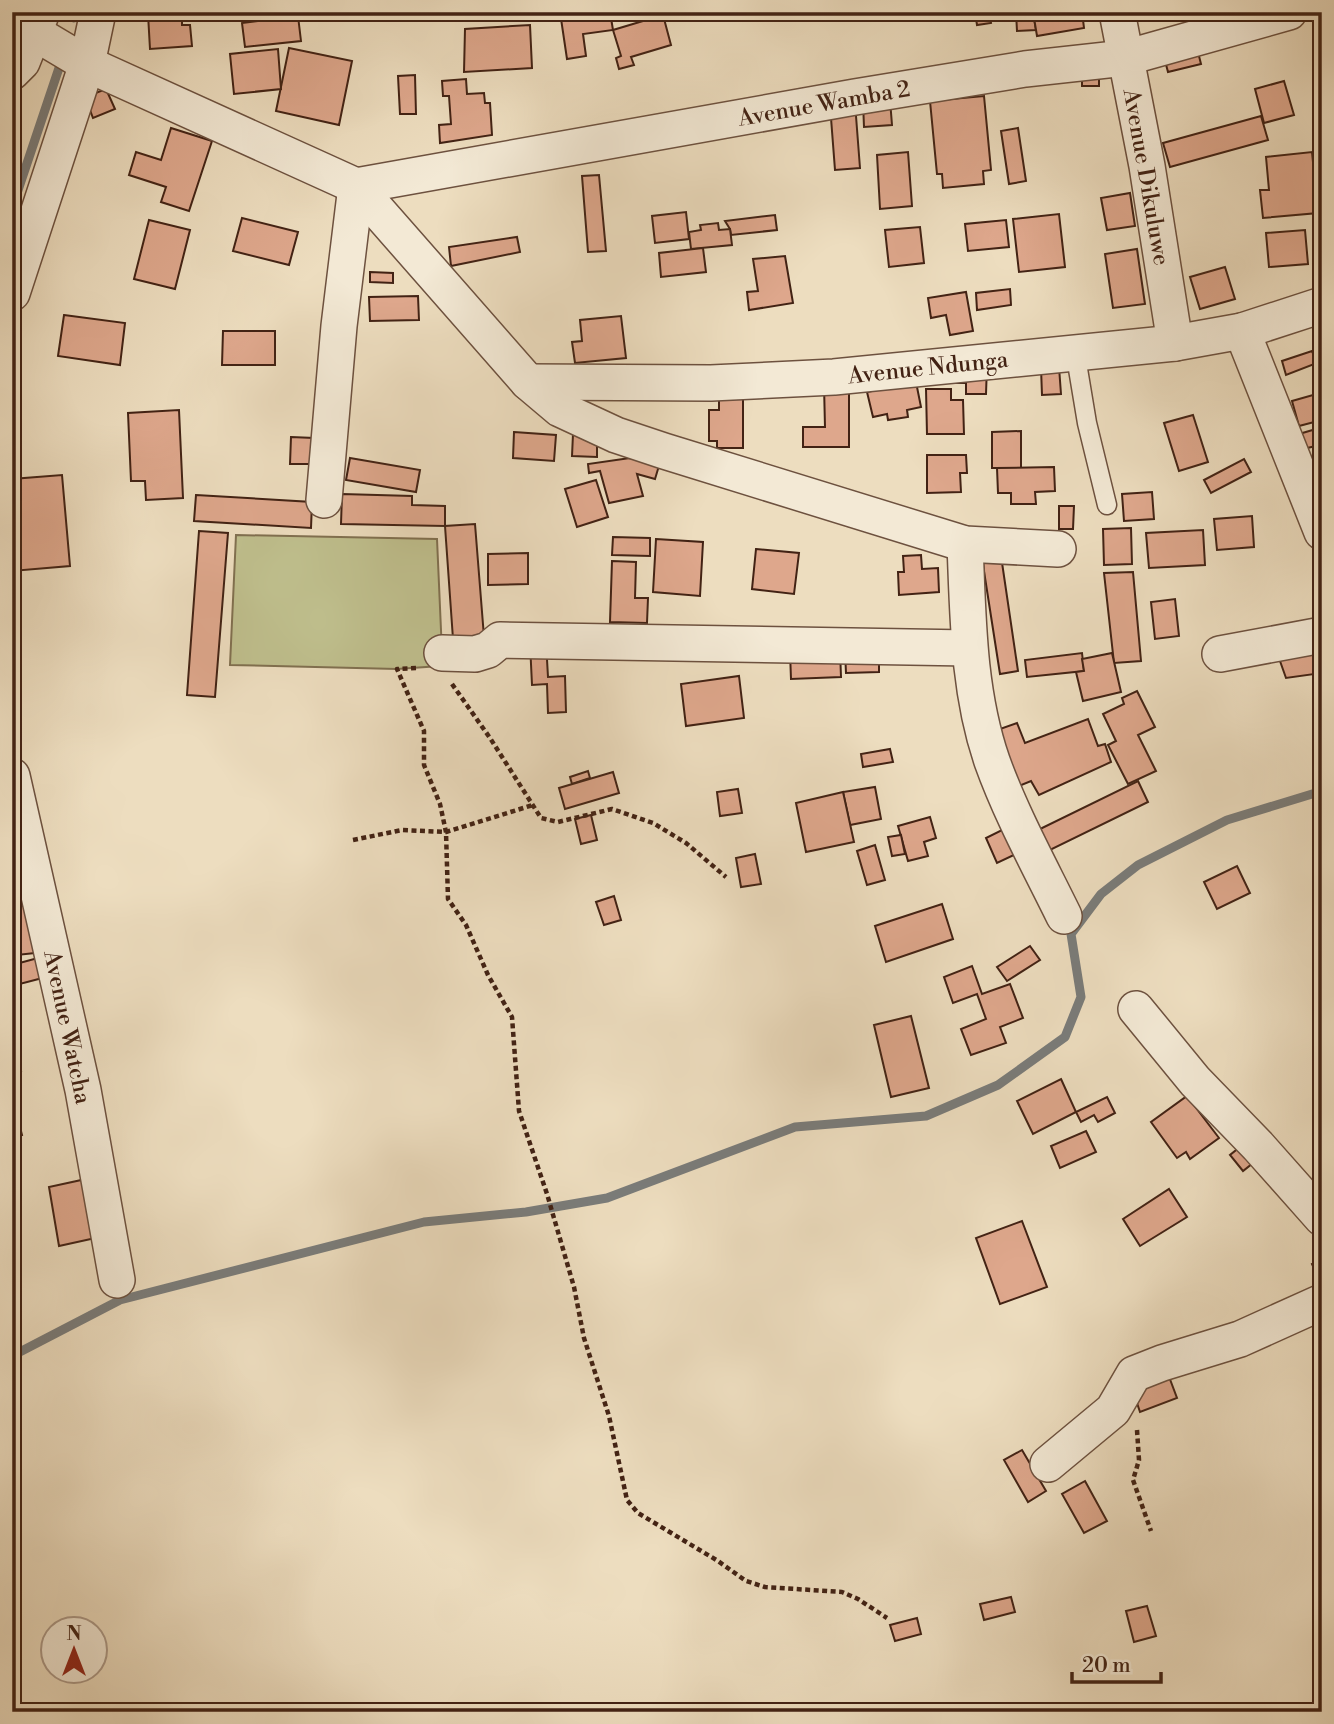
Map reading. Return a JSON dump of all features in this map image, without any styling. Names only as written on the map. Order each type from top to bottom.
[{"type":"street","points":[[12,293],[87,64],[98,12]]},
{"type":"street","name":"Avenue Dikuluwe","points":[[1117,12],[1147,166],[1175,343]]},
{"type":"street","name":"Avenue Wamba 2","points":[[356,186],[855,97],[1025,69],[1125,58],[1289,12]]},
{"type":"street","points":[[12,72],[22,62],[39,23],[87,64],[356,186],[528,382],[560,409],[616,435],[965,544],[1058,549]]},
{"type":"street","points":[[324,500],[339,326],[356,186]]},
{"type":"street","name":"Avenue Ndunga","points":[[528,382],[711,383],[834,377],[1175,343],[1242,331],[1322,305]]},
{"type":"street","points":[[1242,331],[1322,532]]},
{"type":"street","points":[[965,544],[969,648],[981,722],[992,761],[1007,796],[1064,915]]},
{"type":"street","points":[[1220,654],[1322,635]]},
{"type":"street","points":[[444,665],[488,650],[500,640],[969,648]]},
{"type":"street","name":"Avenue Watcha","points":[[12,776],[83,1090],[117,1280]]},
{"type":"street","points":[[1136,1009],[1195,1081],[1322,1218]]},
{"type":"street","points":[[1048,1464],[1097,1425],[1121,1399],[1134,1374],[1240,1339],[1322,1302]]},
{"type":"lane","points":[[1074,351],[1087,423],[1107,505]]},
{"type":"path","points":[[444,665],[541,818],[558,821],[612,809],[653,823],[686,843],[726,877]]},
{"type":"path","points":[[397,669],[424,732],[424,765],[440,804],[446,832],[448,899],[466,925],[488,975],[512,1017],[519,1111],[574,1287],[584,1338],[609,1416],[627,1500],[638,1513],[746,1581],[765,1587],[842,1592],[887,1618]]},
{"type":"path","points":[[353,840],[402,830],[446,832],[533,805]]},
{"type":"path","points":[[1121,1399],[1136,1418],[1139,1460],[1133,1480],[1151,1531]]},
{"type":"green space","points":[[236,535],[437,539],[442,653],[440,666],[397,669],[230,665]]},
{"type":"building","points":[[182,12],[182,25],[190,25],[192,46],[150,49],[148,14]]},
{"type":"building","points":[[560,12],[610,12],[613,30],[583,34],[586,56],[567,59]]},
{"type":"building","points":[[975,12],[989,12],[991,23],[977,25]]},
{"type":"building","points":[[1016,12],[1033,12],[1036,30],[1017,31]]},
{"type":"building","points":[[1033,12],[1082,12],[1084,28],[1037,36]]},
{"type":"building","points":[[663,15],[671,45],[631,57],[634,65],[619,69],[616,58],[621,56],[613,30]]},
{"type":"building","points":[[298,16],[301,41],[245,47],[242,23]]},
{"type":"building","points":[[530,25],[532,68],[464,72],[465,29]]},
{"type":"building","points":[[289,48],[352,61],[339,125],[276,111]]},
{"type":"building","points":[[1197,48],[1201,64],[1168,72],[1164,57]]},
{"type":"building","points":[[278,49],[281,89],[234,94],[230,54]]},
{"type":"building","points":[[1082,70],[1099,71],[1099,86],[1082,86]]},
{"type":"building","points":[[415,75],[416,114],[400,114],[398,76]]},
{"type":"building","points":[[466,79],[467,94],[484,93],[485,103],[490,103],[492,135],[440,143],[439,125],[451,124],[449,96],[443,96],[442,81]]},
{"type":"building","points":[[1284,81],[1294,115],[1264,123],[1255,89]]},
{"type":"building","points":[[106,89],[115,109],[93,118],[85,97]]},
{"type":"building","points":[[984,96],[991,170],[983,171],[984,184],[943,188],[942,174],[937,174],[930,101]]},
{"type":"building","points":[[890,100],[892,125],[864,127],[863,102]]},
{"type":"building","points":[[855,103],[860,168],[835,170],[830,105]]},
{"type":"building","points":[[1261,116],[1268,140],[1170,167],[1163,143]]},
{"type":"building","points":[[171,128],[212,141],[189,211],[161,202],[166,187],[129,175],[136,152],[161,160]]},
{"type":"building","points":[[1018,128],[1026,181],[1009,184],[1001,131]]},
{"type":"building","points":[[1322,146],[1322,169],[1316,147]]},
{"type":"building","points":[[908,152],[912,206],[880,209],[877,155]]},
{"type":"building","points":[[1312,152],[1318,213],[1263,218],[1260,190],[1269,190],[1266,157]]},
{"type":"building","points":[[599,175],[606,251],[588,252],[582,176]]},
{"type":"building","points":[[1130,193],[1135,226],[1107,230],[1101,198]]},
{"type":"building","points":[[686,212],[689,239],[655,243],[652,216]]},
{"type":"building","points":[[1059,214],[1065,267],[1019,272],[1013,219]]},
{"type":"building","points":[[775,215],[777,230],[731,235],[725,221]]},
{"type":"building","points":[[242,218],[298,232],[289,265],[233,251]]},
{"type":"building","points":[[149,220],[190,230],[175,289],[134,279]]},
{"type":"building","points":[[1006,220],[1009,247],[968,251],[965,224]]},
{"type":"building","points":[[718,223],[719,230],[730,229],[732,245],[691,249],[689,232],[701,230],[700,225]]},
{"type":"building","points":[[920,227],[924,263],[889,267],[885,230]]},
{"type":"building","points":[[1305,230],[1308,264],[1269,267],[1266,233]]},
{"type":"building","points":[[517,237],[520,252],[451,266],[449,247]]},
{"type":"building","points":[[703,248],[706,272],[661,277],[659,253]]},
{"type":"building","points":[[1137,249],[1145,304],[1113,308],[1105,254]]},
{"type":"building","points":[[785,256],[793,303],[749,310],[747,292],[758,291],[753,259]]},
{"type":"building","points":[[1225,267],[1235,299],[1200,309],[1190,277]]},
{"type":"building","points":[[370,272],[393,273],[393,283],[370,282]]},
{"type":"building","points":[[1010,289],[1011,305],[977,310],[976,293]]},
{"type":"building","points":[[966,292],[973,331],[950,335],[946,315],[931,318],[928,298]]},
{"type":"building","points":[[418,296],[419,320],[370,321],[369,297]]},
{"type":"building","points":[[64,315],[125,323],[120,365],[58,356]]},
{"type":"building","points":[[621,316],[626,358],[575,363],[572,342],[582,341],[580,320]]},
{"type":"building","points":[[223,331],[275,331],[275,365],[222,365]]},
{"type":"building","points":[[1312,351],[1317,363],[1286,375],[1282,361]]},
{"type":"building","points":[[956,364],[987,365],[986,394],[966,394],[966,383],[956,383]]},
{"type":"building","points":[[1059,367],[1061,394],[1042,395],[1041,368]]},
{"type":"building","points":[[916,382],[921,407],[907,410],[908,417],[888,420],[887,414],[873,417],[867,392]]},
{"type":"building","points":[[824,385],[849,385],[849,447],[803,447],[803,427],[825,427]]},
{"type":"building","points":[[719,387],[743,388],[743,448],[717,448],[717,441],[709,441],[709,410],[719,410]]},
{"type":"building","points":[[926,389],[951,389],[951,400],[963,400],[964,434],[927,434]]},
{"type":"building","points":[[1320,393],[1322,420],[1299,426],[1292,401]]},
{"type":"building","points":[[179,410],[183,498],[146,500],[145,481],[131,481],[128,413]]},
{"type":"building","points":[[1193,415],[1208,462],[1179,471],[1164,423]]},
{"type":"building","points":[[1322,428],[1322,450],[1316,429]]},
{"type":"building","points":[[1316,429],[1320,445],[1303,449],[1299,434]]},
{"type":"building","points":[[1021,431],[1021,468],[992,468],[992,432]]},
{"type":"building","points":[[514,432],[556,435],[554,461],[513,458]]},
{"type":"building","points":[[573,434],[597,435],[597,457],[572,456]]},
{"type":"building","points":[[291,437],[314,438],[312,464],[290,464]]},
{"type":"building","points":[[927,455],[966,455],[967,473],[960,473],[961,492],[927,493]]},
{"type":"building","points":[[350,458],[420,470],[416,492],[346,480]]},
{"type":"building","points":[[630,458],[661,459],[655,479],[637,474],[643,496],[609,503],[600,471],[589,473],[588,464]]},
{"type":"building","points":[[1244,459],[1251,472],[1211,493],[1204,480]]},
{"type":"building","points":[[1054,467],[1055,491],[1035,492],[1036,504],[1011,504],[1011,493],[998,493],[997,468]]},
{"type":"building","points":[[62,475],[70,566],[12,571],[12,479]]},
{"type":"building","points":[[596,480],[608,517],[577,527],[565,489]]},
{"type":"building","points":[[1152,492],[1154,519],[1124,521],[1122,494]]},
{"type":"building","points":[[342,494],[412,496],[412,505],[445,506],[445,526],[341,524]]},
{"type":"building","points":[[196,495],[312,502],[311,528],[194,521]]},
{"type":"building","points":[[1059,506],[1074,506],[1073,529],[1059,529]]},
{"type":"building","points":[[1252,516],[1254,547],[1217,550],[1214,519]]},
{"type":"building","points":[[475,524],[484,637],[453,639],[445,526]]},
{"type":"building","points":[[1131,528],[1132,564],[1104,565],[1103,529]]},
{"type":"building","points":[[1203,530],[1205,565],[1149,568],[1146,533]]},
{"type":"building","points":[[199,531],[228,533],[215,697],[187,695]]},
{"type":"building","points":[[613,537],[650,538],[650,556],[612,555]]},
{"type":"building","points":[[656,539],[703,542],[700,596],[653,592]]},
{"type":"building","points":[[756,549],[799,553],[794,594],[752,589]]},
{"type":"building","points":[[1000,549],[1018,671],[1000,674],[981,552]]},
{"type":"building","points":[[528,553],[528,584],[488,585],[488,554]]},
{"type":"building","points":[[921,555],[922,569],[938,568],[939,592],[899,595],[898,572],[904,572],[903,556]]},
{"type":"building","points":[[612,561],[636,562],[635,598],[648,598],[647,623],[610,622]]},
{"type":"building","points":[[1133,572],[1141,661],[1114,663],[1104,573]]},
{"type":"building","points":[[1175,599],[1179,636],[1155,639],[1151,602]]},
{"type":"building","points":[[1322,638],[1322,673],[1286,678],[1274,644]]},
{"type":"building","points":[[546,642],[548,677],[565,676],[566,712],[548,713],[547,684],[532,685],[530,643]]},
{"type":"building","points":[[840,650],[841,677],[791,679],[790,652]]},
{"type":"building","points":[[879,650],[879,672],[846,673],[845,651]]},
{"type":"building","points":[[1082,653],[1084,671],[1027,677],[1025,660]]},
{"type":"building","points":[[1112,653],[1121,692],[1083,701],[1076,672],[1084,671],[1082,659]]},
{"type":"building","points":[[739,676],[744,718],[686,726],[681,684]]},
{"type":"building","points":[[1137,691],[1155,727],[1138,735],[1156,771],[1128,784],[1108,745],[1116,741],[1103,714],[1124,704],[1122,698]]},
{"type":"building","points":[[1088,719],[1098,746],[1105,744],[1111,762],[1039,795],[1031,781],[1019,786],[997,730],[1017,723],[1025,743]]},
{"type":"building","points":[[890,749],[893,762],[863,767],[861,754]]},
{"type":"building","points":[[588,771],[590,778],[572,784],[570,777]]},
{"type":"building","points":[[613,772],[619,793],[565,809],[559,788]]},
{"type":"building","points":[[1138,781],[1148,802],[1050,850],[1040,829]]},
{"type":"building","points":[[875,787],[881,819],[850,825],[843,792]]},
{"type":"building","points":[[738,789],[742,813],[720,816],[717,792]]},
{"type":"building","points":[[843,792],[854,842],[806,852],[796,803]]},
{"type":"building","points":[[591,815],[597,840],[581,844],[575,819]]},
{"type":"building","points":[[930,817],[936,838],[924,842],[928,856],[908,861],[898,826]]},
{"type":"building","points":[[1004,829],[1016,854],[997,863],[986,838]]},
{"type":"building","points":[[901,835],[905,854],[892,856],[888,837]]},
{"type":"building","points":[[875,845],[885,880],[867,885],[857,851]]},
{"type":"building","points":[[755,854],[761,884],[741,887],[736,858]]},
{"type":"building","points":[[1237,866],[1250,893],[1217,909],[1204,882]]},
{"type":"building","points":[[614,896],[621,920],[604,925],[596,902]]},
{"type":"building","points":[[38,904],[44,952],[17,955],[16,944],[12,944],[12,907]]},
{"type":"building","points":[[942,904],[953,939],[886,962],[875,926]]},
{"type":"building","points":[[1030,946],[1040,960],[1007,981],[997,967]]},
{"type":"building","points":[[49,955],[54,975],[12,986],[12,965]]},
{"type":"building","points":[[972,966],[982,994],[1010,984],[1023,1018],[1000,1027],[1006,1043],[971,1055],[961,1029],[986,1019],[977,994],[953,1003],[944,977]]},
{"type":"building","points":[[911,1016],[929,1088],[891,1097],[874,1025]]},
{"type":"building","points":[[14,1044],[21,1071],[12,1073],[12,1045]]},
{"type":"building","points":[[1061,1079],[1076,1112],[1033,1134],[1017,1101]]},
{"type":"building","points":[[1187,1096],[1219,1138],[1190,1159],[1186,1152],[1177,1158],[1151,1122]]},
{"type":"building","points":[[1107,1097],[1115,1113],[1098,1122],[1094,1115],[1081,1122],[1076,1112]]},
{"type":"building","points":[[17,1115],[22,1135],[12,1138],[12,1116]]},
{"type":"building","points":[[1086,1131],[1096,1152],[1060,1168],[1051,1146]]},
{"type":"building","points":[[1245,1143],[1258,1159],[1243,1171],[1230,1155]]},
{"type":"building","points":[[86,1179],[100,1237],[59,1246],[49,1187]]},
{"type":"building","points":[[1169,1189],[1187,1217],[1140,1246],[1123,1219]]},
{"type":"building","points":[[1022,1221],[1047,1287],[1000,1304],[976,1238]]},
{"type":"building","points":[[1322,1260],[1322,1275],[1318,1277],[1312,1264]]},
{"type":"building","points":[[1165,1366],[1177,1398],[1140,1412],[1132,1388]]},
{"type":"building","points":[[1022,1450],[1046,1491],[1028,1502],[1004,1460]]},
{"type":"building","points":[[1085,1481],[1107,1521],[1084,1533],[1062,1494]]},
{"type":"building","points":[[1011,1597],[1015,1612],[984,1620],[980,1604]]},
{"type":"building","points":[[1147,1606],[1156,1636],[1134,1642],[1126,1611]]},
{"type":"building","points":[[917,1618],[921,1634],[895,1641],[890,1625]]},
{"type":"waterway","points":[[74,18],[76,12]]},
{"type":"waterway","points":[[12,208],[59,68]]},
{"type":"waterway","points":[[12,1356],[120,1300],[424,1222],[526,1212],[607,1198],[795,1127],[926,1116],[998,1085],[1065,1037],[1081,997],[1071,934],[1101,894],[1138,865],[1227,820],[1322,791]]}]
